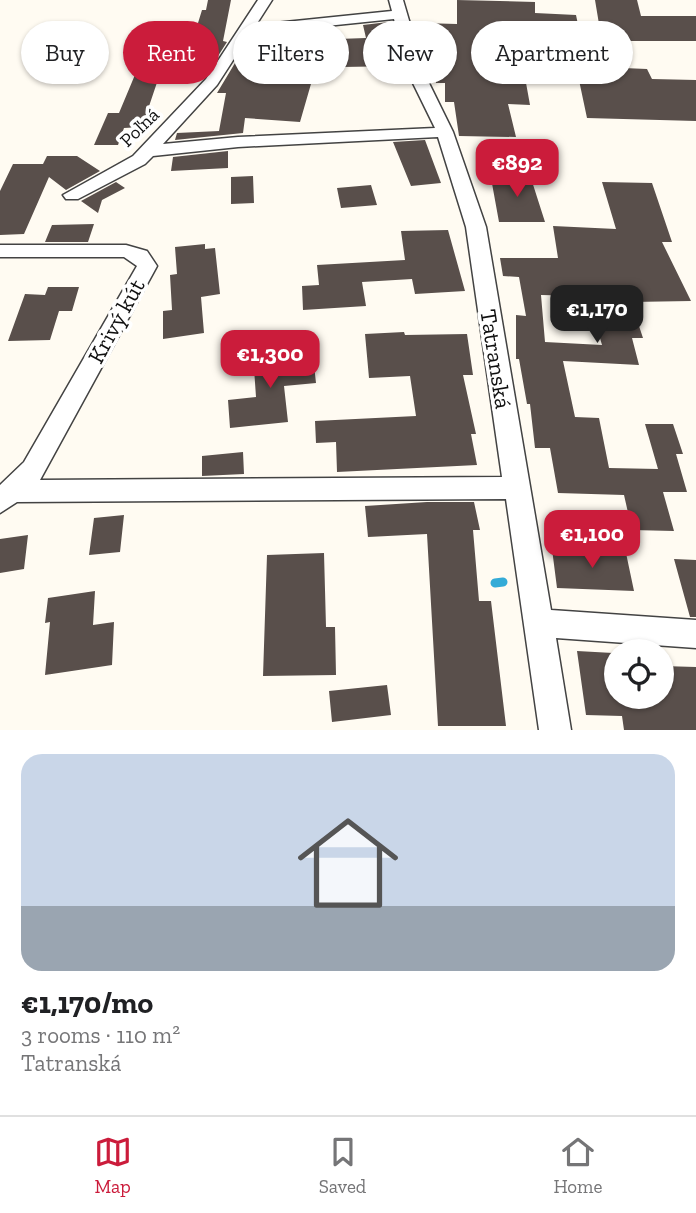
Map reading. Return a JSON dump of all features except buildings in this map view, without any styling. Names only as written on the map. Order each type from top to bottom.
[{"type":"street","name":"Poľná","points":[[252,21],[265,0]]},
{"type":"street","points":[[340,21],[398,7]]},
{"type":"street","name":"Tatranská","points":[[398,7],[417,75],[445,132],[476,227],[555,730]]},
{"type":"street","name":"Poľná","points":[[72,195],[139,160],[212,82],[233,51]]},
{"type":"street","points":[[148,151],[238,142],[445,132]]},
{"type":"street","name":"Krivý kút","points":[[0,251],[127,251],[140,256],[147,266],[33,470],[7,496]]},
{"type":"street","points":[[7,496],[516,488]]},
{"type":"street","points":[[538,624],[696,634]]},
{"type":"waterway","points":[[495,583],[503,582]]}]
